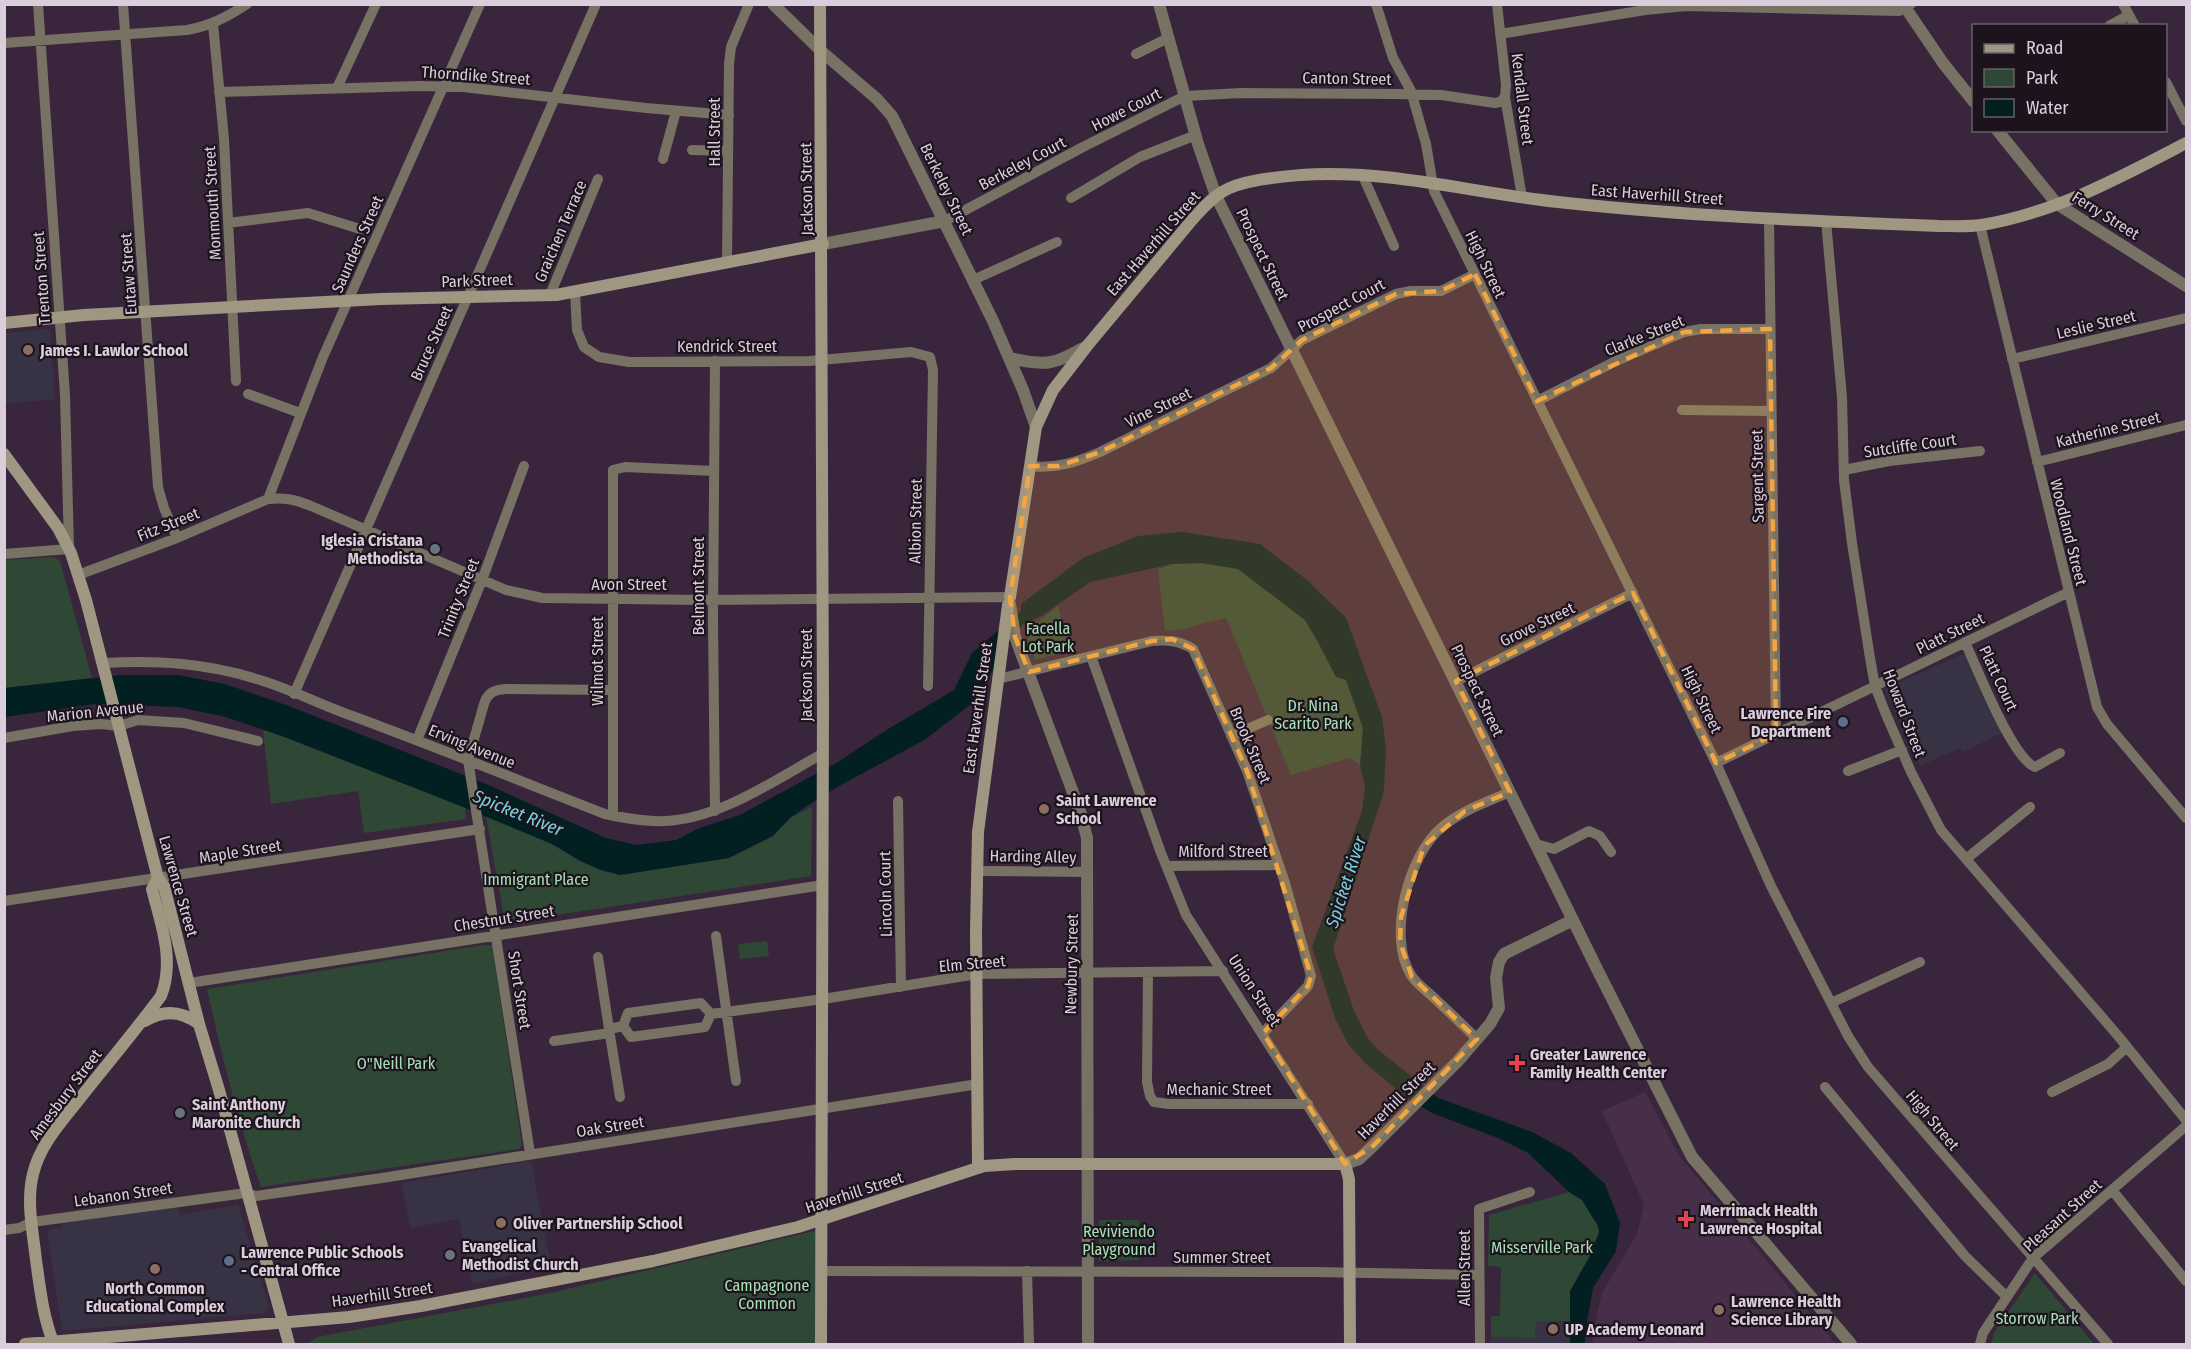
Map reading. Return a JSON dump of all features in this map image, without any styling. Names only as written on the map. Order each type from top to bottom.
[{"type":"main road","name":"Jackson Street","points":[[820,4],[823,244],[821,1344]]},
{"type":"main road","name":"East Haverhill Street","points":[[978,1167],[976,974],[979,818],[1036,427],[1053,390],[1087,346],[1192,220],[1216,196],[1233,186],[1269,179],[1317,174],[1362,174],[1522,197],[1670,213],[1939,226],[1980,225],[2057,204],[2105,185],[2187,143]]},
{"type":"main road","name":"Park Street","points":[[4,323],[84,315],[348,301],[550,295],[823,244]]},
{"type":"main road","name":"Lawrence Street","points":[[4,454],[58,528],[69,549],[78,575],[158,878],[164,886],[199,1024],[289,1344]]},
{"type":"main road","name":"Amesbury Street","points":[[53,1343],[48,1332],[39,1282],[30,1202],[33,1174],[42,1151],[62,1121],[161,996],[167,980],[167,953],[152,889],[158,878]]},
{"type":"main road","points":[[140,1024],[163,1012],[184,1016],[199,1024]]},
{"type":"main road","name":"Haverhill Street","points":[[25,1344],[349,1317],[421,1306],[662,1259],[798,1227],[978,1167],[1015,1164],[1345,1164]]},
{"type":"main road","name":"Union Street","points":[[1345,1164],[1349,1179],[1350,1344]]},
{"type":"street","name":"Trenton Street","points":[[38,4],[65,395],[69,549]]},
{"type":"street","name":"Eutaw Street","points":[[123,4],[158,487],[177,538]]},
{"type":"street","points":[[4,43],[187,30],[225,19],[247,4]]},
{"type":"street","points":[[337,88],[376,4]]},
{"type":"street","name":"Saunders Street","points":[[268,499],[300,413],[480,4]]},
{"type":"street","name":"Bruce Street","points":[[294,694],[596,4]]},
{"type":"street","name":"Hall Street","points":[[727,263],[730,47],[749,4]]},
{"type":"street","name":"Berkeley Street","points":[[773,4],[821,51],[877,99],[892,116],[1010,358],[1036,427]]},
{"type":"street","name":"Prospect Street","points":[[1159,4],[1207,174],[1216,196],[1692,1157],[1851,1344]]},
{"type":"street","name":"High Street","points":[[1376,4],[1393,57],[1412,94],[1426,144],[1434,190],[1716,763],[1771,886],[1854,1047],[1868,1067],[2108,1344]]},
{"type":"street","name":"Kendall Street","points":[[1497,4],[1506,85],[1505,97],[1522,197]]},
{"type":"street","points":[[1500,34],[1635,8],[1686,6],[1899,11],[1906,6],[1942,63],[1972,100]]},
{"type":"street","points":[[2111,24],[2126,10],[2133,24]]},
{"type":"street","name":"Monmouth Street","points":[[213,24],[228,223],[236,381]]},
{"type":"street","points":[[1136,54],[1168,38]]},
{"type":"street","points":[[2167,84],[2187,121]]},
{"type":"street","name":"Thorndike Street","points":[[219,92],[443,86],[729,115]]},
{"type":"street","name":"Canton Street","points":[[1185,96],[1241,93],[1412,94],[1441,95],[1495,104],[1505,97]]},
{"type":"street","name":"Howe Court","points":[[1081,148],[1185,96]]},
{"type":"street","points":[[663,159],[676,111]]},
{"type":"street","name":"Ferry Street","points":[[1999,132],[2057,204],[2187,286]]},
{"type":"street","points":[[1071,198],[1140,157],[1196,135]]},
{"type":"street","name":"Berkeley Court","points":[[945,221],[1081,148]]},
{"type":"street","points":[[692,150],[728,152]]},
{"type":"street","points":[[1362,174],[1394,246]]},
{"type":"street","name":"Graichen Terrace","points":[[550,295],[598,179]]},
{"type":"street","points":[[228,223],[308,213],[360,229]]},
{"type":"street","name":"Sargent Street","points":[[1769,218],[1776,734]]},
{"type":"street","name":"Park Street","points":[[823,244],[945,221]]},
{"type":"street","name":"Howard Street","points":[[1826,221],[1842,397],[1844,470],[1857,582],[1875,686],[1902,750],[1941,830],[2187,1120]]},
{"type":"street","name":"Woodland Street","points":[[1980,225],[2094,698],[2101,715],[2185,813]]},
{"type":"street","points":[[973,280],[1058,242]]},
{"type":"street","name":"Prospect Court","points":[[1292,351],[1302,340],[1396,294],[1411,291],[1436,292],[1475,274]]},
{"type":"street","name":"Kendrick Street","points":[[575,292],[577,330],[584,347],[599,357],[629,362],[822,360],[910,352],[930,357]]},
{"type":"street","name":"Leslie Street","points":[[2012,359],[2187,318]]},
{"type":"street","name":"Clarke Street","points":[[1537,401],[1616,361],[1684,332],[1701,329],[1770,329]]},
{"type":"street","points":[[1010,358],[1030,363],[1052,363],[1087,346]]},
{"type":"street","name":"Vine Street","points":[[1030,466],[1059,466],[1100,452],[1271,368],[1292,351]]},
{"type":"street","name":"Albion Street","points":[[928,686],[933,370],[930,357]]},
{"type":"street","name":"Belmont Street","points":[[715,361],[713,599],[715,811]]},
{"type":"street","points":[[248,394],[300,413]]},
{"type":"street","points":[[1682,410],[1771,411]]},
{"type":"street","name":"Katherine Street","points":[[2037,462],[2187,425]]},
{"type":"street","name":"Sutcliffe Court","points":[[1844,470],[1888,461],[1980,451]]},
{"type":"street","name":"Trinity Street","points":[[417,740],[482,580],[524,466]]},
{"type":"street","name":"Wilmot Street","points":[[613,816],[613,470],[625,467],[714,471]]},
{"type":"street","name":"Avon Street","points":[[268,499],[280,497],[292,499],[506,590],[542,598],[929,598],[1009,602]]},
{"type":"street","name":"Fitz Street","points":[[78,575],[177,538],[268,499]]},
{"type":"street","points":[[4,554],[69,549]]},
{"type":"street","name":"Platt Street","points":[[1716,763],[2068,592]]},
{"type":"street","name":"Grove Street","points":[[1456,681],[1633,593]]},
{"type":"street","name":"Newbury Street","points":[[1009,602],[1015,637],[1081,814],[1087,838],[1088,1344]]},
{"type":"street","name":"Brook Street","points":[[999,675],[1152,641],[1172,639],[1192,649],[1247,771],[1279,865],[1311,976],[1308,986],[1263,1034]]},
{"type":"street","name":"Platt Court","points":[[1965,642],[2020,756],[2035,767],[2060,753]]},
{"type":"street","name":"Union Street","points":[[1091,656],[1186,915],[1345,1164]]},
{"type":"street","name":"Erving Avenue","points":[[104,667],[149,661],[230,671],[263,681],[613,816],[666,821],[715,811],[822,758]]},
{"type":"street","points":[[468,760],[487,695],[493,690],[506,688],[612,690]]},
{"type":"street","name":"Marion Avenue","points":[[4,738],[73,726],[101,724],[119,726],[138,720],[184,723],[258,741]]},
{"type":"street","points":[[1232,736],[1268,720]]},
{"type":"street","points":[[1848,771],[1902,750]]},
{"type":"street","name":"Short Street","points":[[468,760],[530,1153]]},
{"type":"street","points":[[1477,1039],[1412,977],[1403,958],[1401,916],[1424,846],[1442,827],[1465,811],[1510,792]]},
{"type":"street","name":"Lincoln Court","points":[[898,801],[901,987]]},
{"type":"street","points":[[1966,859],[2030,807]]},
{"type":"street","name":"Maple Street","points":[[4,901],[480,829]]},
{"type":"street","points":[[1536,844],[1554,849],[1589,831],[1600,836],[1611,852]]},
{"type":"street","name":"Milford Street","points":[[1167,866],[1279,865]]},
{"type":"street","name":"Harding Alley","points":[[977,871],[1088,872]]},
{"type":"street","name":"Chestnut Street","points":[[189,983],[823,885]]},
{"type":"street","name":"Haverhill Street","points":[[1345,1164],[1359,1159],[1458,1061],[1490,1024],[1499,1008],[1497,978],[1499,962],[1504,954],[1573,920]]},
{"type":"street","points":[[716,936],[736,1081]]},
{"type":"street","points":[[598,957],[620,1097]]},
{"type":"street","points":[[1831,1003],[1920,962]]},
{"type":"street","name":"Elm Street","points":[[711,1014],[823,999],[976,974],[1223,971]]},
{"type":"street","name":"Mechanic Street","points":[[1148,972],[1148,1082],[1150,1096],[1154,1102],[1169,1104],[1308,1104]]},
{"type":"street","points":[[554,1041],[610,1031],[623,1026],[628,1013],[701,1003],[711,1014],[705,1027],[631,1037],[623,1026]]},
{"type":"street","points":[[2052,1092],[2108,1064],[2127,1047]]},
{"type":"street","name":"Oak Street","points":[[246,1193],[256,1196],[382,1178],[978,1084]]},
{"type":"street","points":[[1825,1087],[1965,1256],[2007,1297]]},
{"type":"street","name":"Pleasant Street","points":[[1980,1344],[1983,1333],[2033,1258],[2187,1126]]},
{"type":"street","points":[[2112,1190],[2187,1281]]},
{"type":"street","name":"Allen Street","points":[[1480,1344],[1479,1209],[1530,1192]]},
{"type":"street","name":"Lebanon Street","points":[[4,1230],[19,1228],[32,1222],[246,1193]]},
{"type":"street","name":"Summer Street","points":[[822,1271],[1350,1272],[1479,1275]]},
{"type":"street","points":[[1027,1271],[1029,1344]]},
{"type":"highlighted area","points":[[1475,274],[1537,401],[1684,332],[1770,329],[1776,734],[1716,763],[1633,593],[1456,681],[1510,792],[1465,811],[1424,846],[1401,917],[1400,942],[1412,977],[1477,1039],[1373,1146],[1345,1164],[1263,1033],[1308,986],[1311,976],[1247,771],[1193,649],[1172,639],[1152,641],[1029,672],[1015,637],[1010,597],[1030,466],[1059,466],[1100,452],[1271,368],[1302,340],[1396,294],[1441,291]]},
{"type":"shaded area","name":"James I. Lawlor School","points":[[50,329],[55,399],[5,404],[5,333]]},
{"type":"shaded area","points":[[1965,653],[2002,733],[1962,752],[1960,748],[1920,766],[1885,689]]},
{"type":"shaded area","name":"Merrimack Health Lawrence Hospital","points":[[1645,1092],[1680,1157],[1836,1344],[1592,1344],[1602,1293],[1637,1234],[1644,1205],[1602,1111]]},
{"type":"shaded area","name":"Oliver Partnership School","points":[[531,1161],[551,1267],[472,1284],[459,1219],[410,1228],[402,1183]]},
{"type":"shaded area","name":"North Common Educational Complex","points":[[178,1204],[180,1215],[238,1205],[269,1307],[267,1311],[62,1331],[47,1231],[61,1228],[64,1220]]},
{"type":"shaded area","name":"UP Academy Leonard","points":[[1570,1321],[1570,1344],[1491,1344],[1491,1337],[1535,1338],[1536,1322]]},
{"type":"green space","points":[[54,557],[60,561],[92,678],[5,688],[5,560]]},
{"type":"green space","name":"Dr. Nina Scarito Park","points":[[1201,563],[1238,569],[1305,620],[1336,677],[1346,680],[1363,728],[1360,765],[1350,758],[1291,775],[1226,618],[1187,629],[1165,631],[1158,570],[1172,564]]},
{"type":"green space","name":"Facella Lot Park","points":[[1058,606],[1069,651],[1035,660],[1025,628]]},
{"type":"green space","points":[[263,729],[465,807],[466,819],[364,833],[358,791],[271,804]]},
{"type":"green space","name":"Immigrant Place","points":[[812,807],[811,876],[505,923],[486,816],[552,844],[581,862],[620,875],[729,858],[773,836],[790,818]]},
{"type":"green space","points":[[767,941],[769,956],[740,959],[738,944]]},
{"type":"green space","name":"O\"Neill Park","points":[[492,945],[522,1145],[519,1149],[261,1187],[231,1089],[207,989]]},
{"type":"green space","name":"Misserville Park","points":[[1569,1192],[1582,1200],[1598,1226],[1599,1232],[1590,1256],[1570,1291],[1570,1321],[1536,1322],[1535,1338],[1491,1337],[1491,1316],[1500,1316],[1501,1267],[1488,1266],[1489,1215]]},
{"type":"green space","name":"Reviviendo Playground","points":[[1099,1220],[1139,1220],[1139,1260],[1099,1261]]},
{"type":"green space","name":"Campagnone Common","points":[[819,1230],[818,1344],[308,1344],[317,1337],[546,1294]]},
{"type":"green space","name":"Storrow Park","points":[[2035,1273],[2094,1344],[1991,1344],[1994,1333]]},
{"type":"water","name":"Spicket River","points":[[1182,532],[1260,544],[1307,580],[1346,618],[1382,717],[1386,748],[1384,791],[1333,949],[1354,1011],[1367,1037],[1376,1048],[1438,1098],[1532,1132],[1571,1153],[1605,1184],[1620,1223],[1616,1251],[1593,1288],[1585,1344],[1570,1344],[1570,1291],[1590,1256],[1599,1232],[1598,1226],[1582,1200],[1569,1192],[1528,1153],[1498,1138],[1432,1113],[1407,1098],[1365,1063],[1348,1044],[1335,1018],[1312,947],[1362,811],[1365,787],[1360,765],[1363,728],[1346,680],[1336,677],[1305,620],[1238,569],[1201,563],[1172,564],[1090,582],[1043,615],[1023,624],[971,704],[926,739],[807,806],[790,818],[773,836],[729,858],[620,875],[601,870],[552,844],[458,805],[282,736],[222,716],[178,707],[96,704],[5,717],[4,688],[121,675],[178,675],[225,684],[289,706],[486,784],[606,838],[636,845],[676,840],[699,828],[740,815],[838,762],[954,690],[972,653],[1021,611],[1021,604],[1083,558],[1138,536]]},
{"type":"place","name":"James I. Lawlor School","points":[[28,350]]},
{"type":"place","name":"Iglesia Cristana Methodista","points":[[435,549]]},
{"type":"place","name":"Lawrence Fire Department","points":[[1843,722]]},
{"type":"place","name":"Saint Lawrence School","points":[[1044,809]]},
{"type":"place","name":"Greater Lawrence Family Health Center","points":[[1517,1063]]},
{"type":"place","name":"Saint Anthony Maronite Church","points":[[180,1113]]},
{"type":"place","name":"Merrimack Health Lawrence Hospital","points":[[1686,1219]]},
{"type":"place","name":"Oliver Partnership School","points":[[501,1223]]},
{"type":"place","name":"Evangelical Methodist Church","points":[[450,1255]]},
{"type":"place","name":"Lawrence Public Schools - Central Office","points":[[229,1261]]},
{"type":"place","name":"North Common Educational Complex","points":[[155,1269]]},
{"type":"place","name":"Lawrence Health Science Library","points":[[1719,1310]]},
{"type":"place","name":"UP Academy Leonard","points":[[1553,1329]]}]
